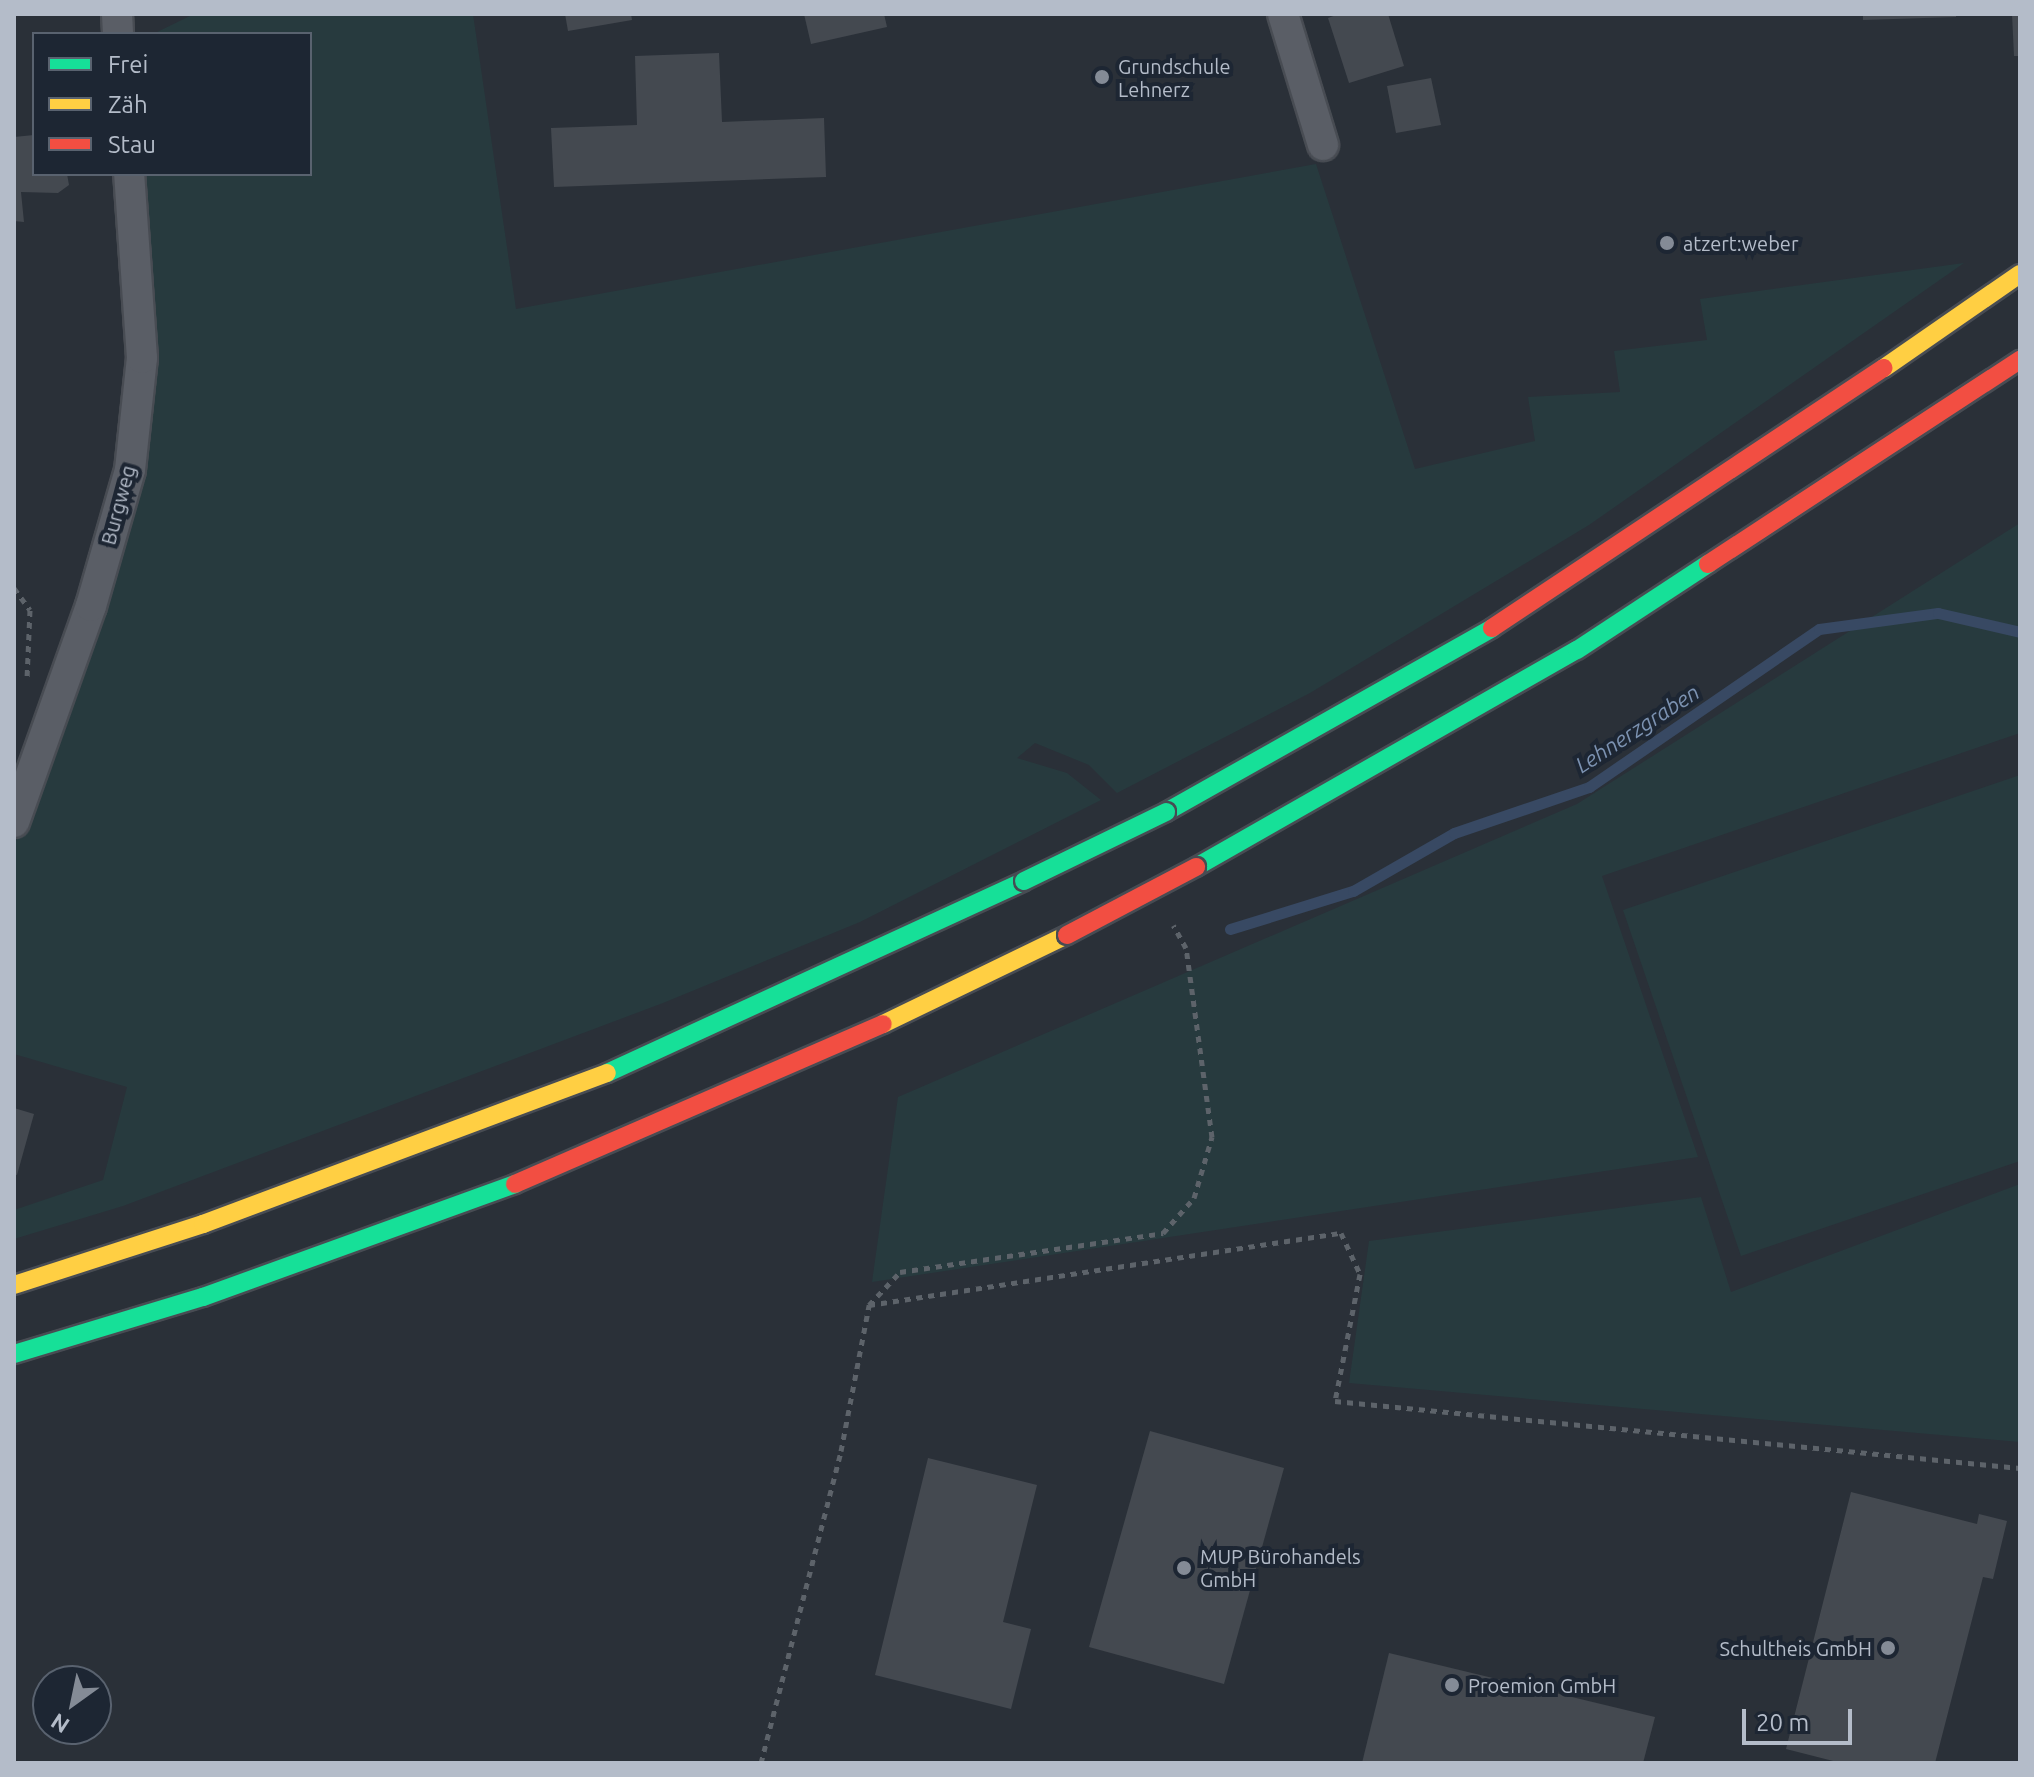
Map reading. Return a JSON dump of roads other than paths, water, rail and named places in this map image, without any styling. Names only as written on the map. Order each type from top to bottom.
[{"type":"highway","points":[[14,1285],[203,1224],[662,1052],[1166,812],[1463,646],[1647,531],[2020,274]]},
{"type":"highway","points":[[14,1354],[203,1297],[514,1185],[865,1033],[1067,935],[1196,867],[1577,650],[2020,360]]},
{"type":"street","points":[[1283,14],[1323,145]]},
{"type":"street","name":"Burgweg","points":[[14,822],[91,606],[130,470],[142,358],[129,176]]},
{"type":"waterway","name":"Lehnerzgraben","points":[[1230,929],[1353,891],[1454,833],[1589,787],[1819,629],[1938,613],[2020,632]]},
{"type":"place","name":"Grundschule Lehnerz","points":[[1102,77]]},
{"type":"place","name":"atzert:weber","points":[[1667,243]]},
{"type":"place","name":"MUP Bürohandels GmbH","points":[[1184,1568]]},
{"type":"place","name":"Schultheis GmbH","points":[[1888,1648]]},
{"type":"place","name":"Proemion GmbH","points":[[1452,1685]]}]
